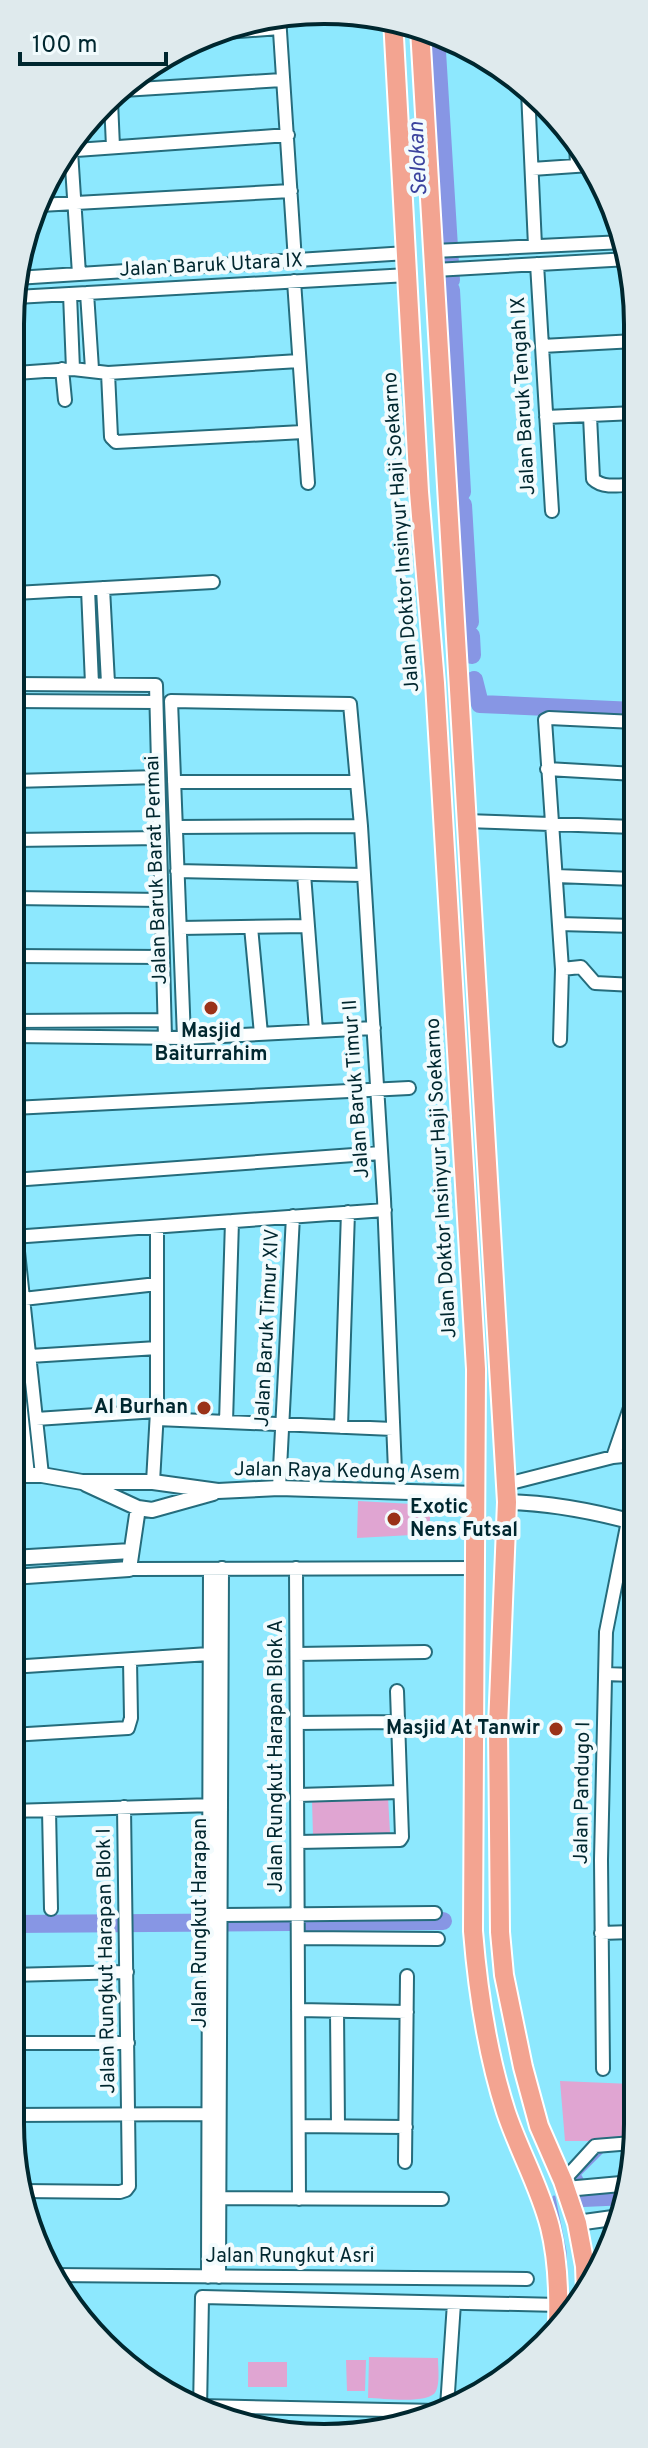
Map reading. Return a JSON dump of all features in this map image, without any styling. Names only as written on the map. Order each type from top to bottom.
[{"type":"main road","name":"Jalan Doktor Insinyur Haji Soekarno","points":[[394,32],[419,492],[435,683],[476,1369],[473,1931],[484,2027],[507,2114],[549,2225],[557,2274],[559,2311]]},
{"type":"main road","points":[[422,41],[450,260],[457,684],[507,1493],[498,1760],[500,1932],[504,1975],[523,2067],[539,2126],[572,2187],[585,2272]]},
{"type":"main road","points":[[435,683],[440,691],[445,692],[454,689],[457,684]]},
{"type":"main road","points":[[437,718],[450,713],[459,717]]},
{"type":"main road","points":[[467,1211],[479,1217],[490,1209]]},
{"type":"main road","points":[[469,1247],[477,1239],[488,1241],[492,1246]]},
{"type":"main road","points":[[472,1762],[484,1768],[498,1760]]},
{"type":"main road","points":[[472,1801],[482,1792],[493,1794],[498,1799]]},
{"type":"street","points":[[280,28],[295,261]]},
{"type":"street","points":[[137,89],[282,80]]},
{"type":"street","points":[[529,105],[535,246]]},
{"type":"street","points":[[112,112],[113,147]]},
{"type":"street","points":[[80,150],[288,135]]},
{"type":"street","points":[[532,169],[579,166]]},
{"type":"street","points":[[68,168],[79,274]]},
{"type":"street","points":[[49,205],[291,191]]},
{"type":"street","points":[[450,260],[535,246],[613,243]]},
{"type":"street","name":"Jalan Baruk Utara IX","points":[[28,277],[407,253]]},
{"type":"street","points":[[450,260],[537,264],[617,260]]},
{"type":"street","name":"Jalan Baruk Tengah IX","points":[[537,264],[552,511]]},
{"type":"street","points":[[102,273],[102,292]]},
{"type":"street","name":"Jalan Baruk Utara IX","points":[[26,296],[408,275]]},
{"type":"street","points":[[56,276],[64,294],[68,369],[65,400]]},
{"type":"street","points":[[294,281],[308,483]]},
{"type":"street","points":[[87,293],[92,369]]},
{"type":"street","points":[[542,346],[624,342]]},
{"type":"street","points":[[24,372],[92,369],[108,373],[299,361]]},
{"type":"street","points":[[108,373],[111,437],[116,442],[303,432]]},
{"type":"street","points":[[546,417],[624,414]]},
{"type":"street","points":[[590,416],[593,479],[599,484],[624,484]]},
{"type":"street","points":[[24,593],[213,582]]},
{"type":"street","points":[[24,684],[108,683],[103,588]]},
{"type":"street","points":[[88,589],[92,684]]},
{"type":"street","name":"Jalan Baruk Barat Permai","points":[[108,683],[156,685],[165,1038]]},
{"type":"street","points":[[24,701],[156,702]]},
{"type":"street","name":"Jalan Baruk Barat Permai","points":[[171,701],[184,1038]]},
{"type":"street","name":"Jalan Baruk Timur II","points":[[171,701],[347,702],[352,706],[385,1210],[396,1482]]},
{"type":"street","points":[[560,1040],[562,969],[545,720],[624,721]]},
{"type":"street","points":[[547,769],[624,773]]},
{"type":"street","points":[[24,781],[158,777]]},
{"type":"street","points":[[174,782],[357,782]]},
{"type":"street","points":[[466,821],[624,827]]},
{"type":"street","points":[[176,827],[361,826]]},
{"type":"street","points":[[24,840],[160,838]]},
{"type":"street","points":[[177,871],[363,875]]},
{"type":"street","points":[[304,874],[316,1031]]},
{"type":"street","points":[[556,876],[624,879]]},
{"type":"street","points":[[24,898],[161,900]]},
{"type":"street","points":[[559,924],[624,926]]},
{"type":"street","points":[[180,928],[308,926]]},
{"type":"street","points":[[251,927],[261,1034]]},
{"type":"street","points":[[24,956],[163,957]]},
{"type":"street","points":[[562,969],[581,967],[595,983],[624,984]]},
{"type":"street","points":[[24,1021],[164,1020]]},
{"type":"street","points":[[24,1036],[184,1038],[374,1028]]},
{"type":"street","points":[[24,1108],[409,1088]]},
{"type":"street","points":[[24,1179],[381,1153]]},
{"type":"street","points":[[24,1236],[385,1210]]},
{"type":"street","points":[[341,1427],[348,1212]]},
{"type":"street","name":"Jalan Baruk Timur XIV","points":[[279,1488],[293,1216]]},
{"type":"street","points":[[226,1422],[232,1221]]},
{"type":"street","points":[[153,1482],[157,1415],[157,1227]]},
{"type":"street","points":[[24,1299],[157,1284]]},
{"type":"street","points":[[24,1307],[36,1419],[35,1475]]},
{"type":"street","points":[[30,1356],[157,1348]]},
{"type":"street","points":[[24,1406],[35,1475]]},
{"type":"street","points":[[36,1419],[157,1415],[226,1422],[393,1429]]},
{"type":"street","points":[[613,1457],[624,1425]]},
{"type":"street","points":[[507,1493],[624,1456]]},
{"type":"street","name":"Jalan Raya Kedung Asem","points":[[24,1475],[82,1482],[153,1482],[218,1491],[396,1482],[476,1494]]},
{"type":"street","name":"Jalan Raya Kedung Asem","points":[[82,1482],[138,1508],[164,1509],[218,1491]]},
{"type":"street","points":[[507,1493],[624,1521]]},
{"type":"street","points":[[129,1569],[138,1508]]},
{"type":"street","points":[[24,1557],[131,1551]]},
{"type":"street","name":"Jalan Pandugo I","points":[[603,2069],[601,1933],[606,1632],[624,1553]]},
{"type":"street","name":"Jalan Rungkut Harapan","points":[[215,1805],[209,1654],[216,1568]]},
{"type":"street","name":"Jalan Rungkut Harapan","points":[[214,2277],[216,1568]]},
{"type":"street","name":"Jalan Rungkut Harapan Blok A","points":[[216,1922],[298,1925],[296,1568]]},
{"type":"street","points":[[24,1576],[129,1569],[474,1568]]},
{"type":"street","points":[[297,1654],[425,1652]]},
{"type":"street","points":[[24,1666],[209,1654]]},
{"type":"street","points":[[24,1734],[128,1728],[131,1718],[130,1660]]},
{"type":"street","points":[[605,1674],[624,1675]]},
{"type":"street","points":[[298,1842],[400,1840],[397,1691]]},
{"type":"street","points":[[297,1723],[398,1722]]},
{"type":"street","points":[[298,1795],[400,1792]]},
{"type":"street","points":[[24,1811],[215,1805]]},
{"type":"street","name":"Jalan Rungkut Harapan Blok I","points":[[32,2191],[126,2190],[129,2186],[124,1807]]},
{"type":"street","points":[[49,1810],[51,1909]]},
{"type":"street","points":[[298,1925],[435,1913]]},
{"type":"street","points":[[298,1925],[438,1939]]},
{"type":"street","points":[[298,1925],[299,2199]]},
{"type":"street","points":[[601,1933],[624,1932]]},
{"type":"street","points":[[24,1975],[127,1972]]},
{"type":"street","points":[[405,2162],[407,1976]]},
{"type":"street","points":[[298,2010],[407,2012]]},
{"type":"street","points":[[337,2011],[338,2126]]},
{"type":"street","points":[[24,2043],[128,2043]]},
{"type":"street","points":[[24,2115],[214,2114]]},
{"type":"street","name":"Jalan Rungkut Harapan","points":[[214,2114],[220,2198],[214,2277]]},
{"type":"street","points":[[299,2126],[406,2127]]},
{"type":"street","points":[[572,2187],[595,2146],[623,2144]]},
{"type":"street","points":[[572,2187],[618,2184]]},
{"type":"street","points":[[220,2198],[442,2199]]},
{"type":"street","points":[[577,2223],[608,2219]]},
{"type":"street","name":"Jalan Rungkut Asri","points":[[65,2275],[527,2279]]},
{"type":"street","points":[[200,2397],[202,2297],[559,2305]]},
{"type":"street","points":[[448,2397],[454,2303]]},
{"type":"street","points":[[229,2408],[412,2411]]},
{"type":"shaded area","name":"Exotic Nens Futsal","points":[[358,1501],[430,1505],[430,1534],[357,1538]]},
{"type":"shaded area","points":[[388,1797],[390,1833],[313,1836],[312,1800]]},
{"type":"shaded area","points":[[560,2081],[624,2084],[623,2141],[565,2141]]},
{"type":"shaded area","points":[[369,2357],[438,2358],[436,2391],[425,2398],[416,2399],[368,2398]]},
{"type":"shaded area","points":[[346,2360],[366,2360],[365,2391],[347,2391]]},
{"type":"shaded area","points":[[248,2362],[287,2362],[287,2387],[248,2387]]},
{"type":"waterway","name":"Selokan","points":[[437,46],[451,280]]},
{"type":"waterway","name":"Selokan","points":[[451,290],[462,492]]},
{"type":"waterway","name":"Selokan","points":[[463,505],[470,622]]},
{"type":"waterway","name":"Selokan","points":[[471,636],[472,655]]},
{"type":"waterway","name":"Selokan","points":[[474,680],[480,704],[624,711]]},
{"type":"waterway","points":[[24,1924],[443,1921]]},
{"type":"waterway","points":[[574,2180],[604,2150]]},
{"type":"waterway","points":[[616,2150],[622,2150]]},
{"type":"waterway","points":[[574,2180],[583,2198],[615,2197]]},
{"type":"waterway","points":[[554,2197],[566,2272]]},
{"type":"place","name":"Masjid Baiturrahim","points":[[211,1008]]},
{"type":"place","name":"Al Burhan","points":[[204,1408]]},
{"type":"place","name":"Exotic Nens Futsal","points":[[394,1519]]},
{"type":"place","name":"Masjid At Tanwir","points":[[556,1729]]}]
